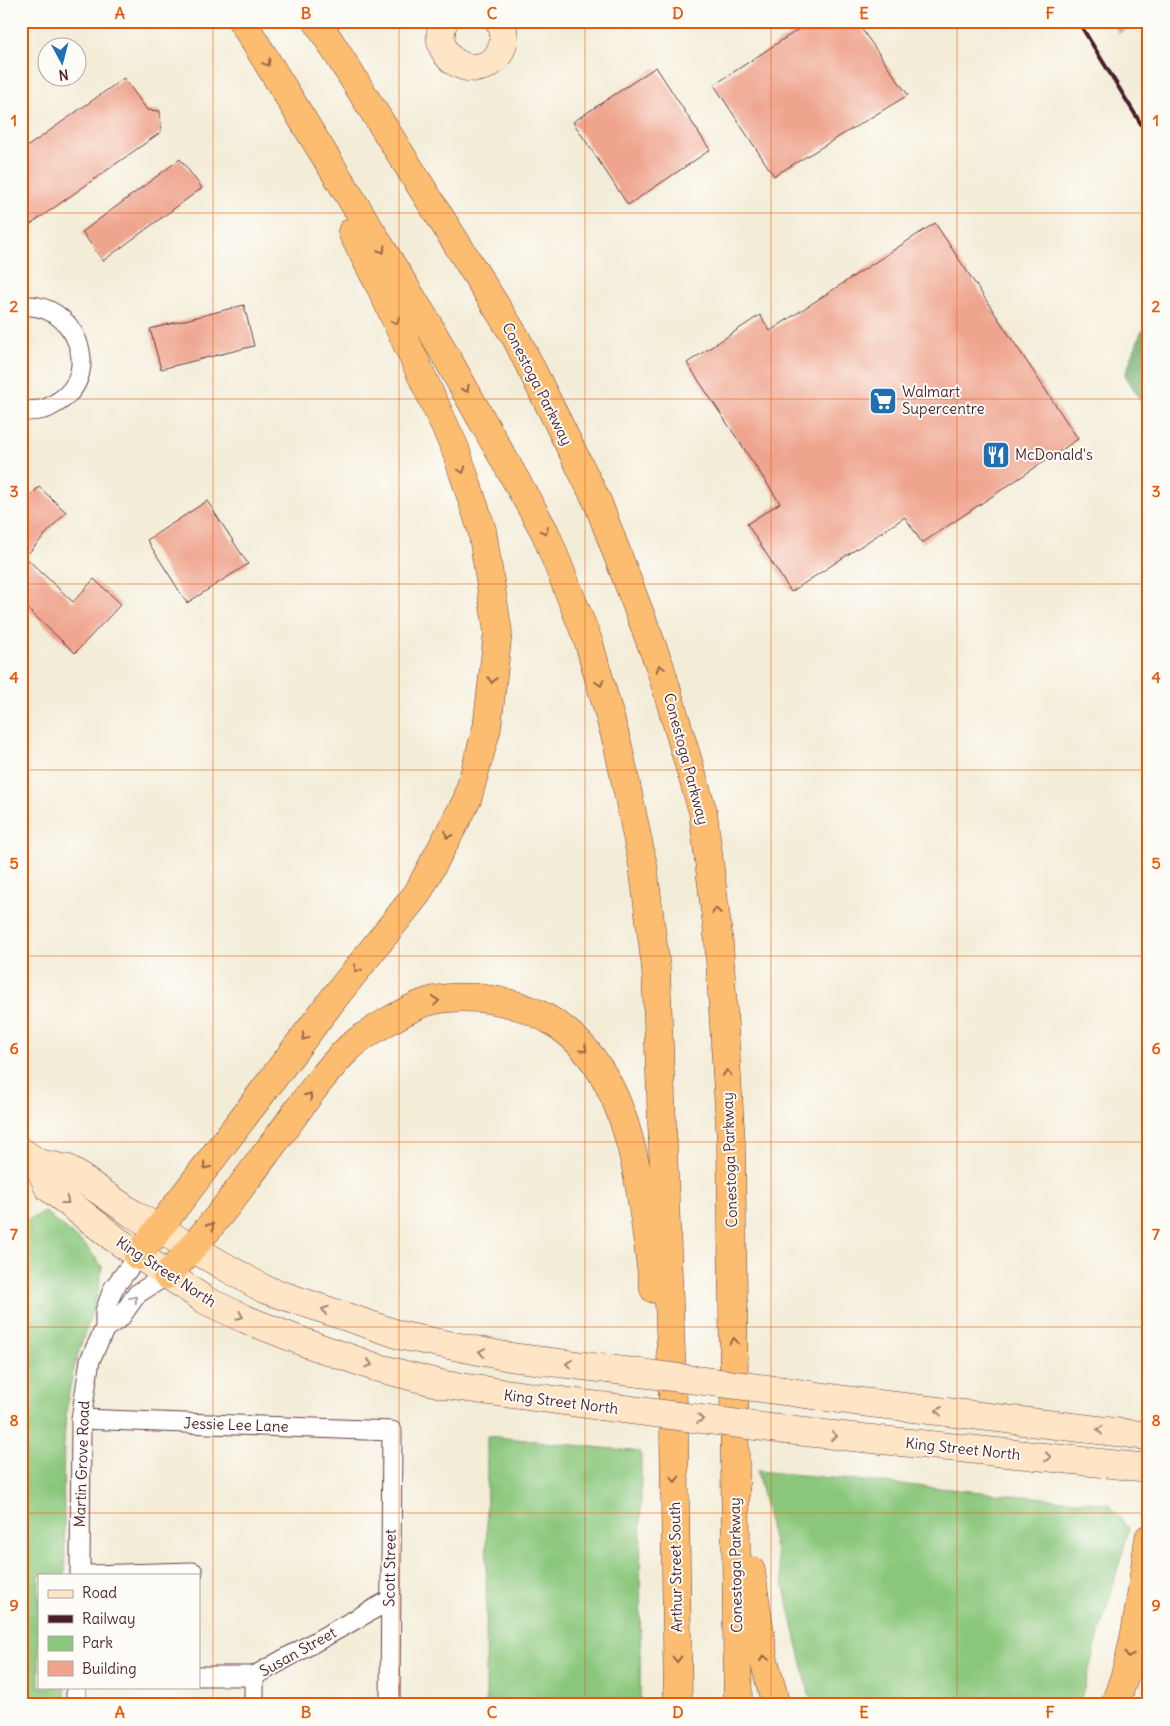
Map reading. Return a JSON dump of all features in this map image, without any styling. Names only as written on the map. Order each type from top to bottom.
[{"type":"highway","points":[[242,21],[425,319],[545,532],[594,662],[618,746],[643,865],[656,969],[674,1430]]},
{"type":"highway","name":"Conestoga Parkway","points":[[317,21],[516,338],[598,503],[660,668],[703,812],[719,943],[732,1143],[738,1705]]},
{"type":"highway","points":[[138,1256],[417,894],[467,800],[487,728],[498,632],[482,530],[455,448],[381,288],[305,142],[292,104]]},
{"type":"highway","points":[[167,1275],[192,1249],[311,1092],[351,1046],[395,1018],[427,1002],[468,997],[499,1000],[524,1007],[552,1022],[571,1036],[596,1061],[615,1096],[632,1144],[674,1430]]},
{"type":"highway","name":"Arthur Street South","points":[[674,1430],[678,1705]]},
{"type":"highway","points":[[735,1460],[764,1660],[776,1705]]},
{"type":"highway","points":[[1114,1705],[1124,1677],[1139,1605],[1149,1538]]},
{"type":"main road","points":[[443,22],[440,33],[441,44],[446,54],[455,63],[471,68],[487,65],[501,51],[504,37],[500,21]]},
{"type":"main road","name":"King Street North","points":[[30,1157],[68,1169],[157,1229],[264,1289],[403,1336],[510,1357],[784,1391],[853,1402],[1149,1436]]},
{"type":"main road","name":"King Street North","points":[[30,1157],[48,1187],[138,1256],[205,1300],[245,1319],[375,1367],[445,1385],[600,1406],[786,1430],[1149,1468]]},
{"type":"street","points":[[21,306],[30,305],[48,309],[65,320],[76,335],[82,363],[77,381],[66,396],[45,409],[21,412]]},
{"type":"street","name":"Martin Grove Road","points":[[80,1574],[81,1419],[90,1360],[105,1328],[105,1311],[113,1289],[138,1256]]},
{"type":"street","name":"Martin Grove Road","points":[[105,1328],[120,1318],[137,1294],[167,1275]]},
{"type":"street","name":"Jessie Lee Lane","points":[[81,1419],[392,1431]]},
{"type":"street","name":"Scott Street","points":[[390,1705],[392,1431]]},
{"type":"street","points":[[124,1574],[193,1572]]},
{"type":"street","name":"Susan Street","points":[[200,1676],[254,1676],[390,1600]]},
{"type":"street","points":[[254,1676],[254,1705]]},
{"type":"street","points":[[76,1688],[76,1705]]},
{"type":"green space","points":[[1112,21],[1136,21],[1119,33]]},
{"type":"green space","points":[[1149,327],[1149,414],[1125,375],[1141,332]]},
{"type":"green space","points":[[45,1212],[85,1245],[102,1266],[94,1307],[76,1359],[68,1396],[63,1473],[65,1574],[38,1574],[38,1688],[65,1688],[65,1705],[21,1705],[21,1223]]},
{"type":"green space","points":[[487,1436],[641,1452],[640,1705],[486,1705]]},
{"type":"green space","points":[[757,1471],[1109,1504],[1129,1529],[1079,1705],[814,1705],[809,1694]]},
{"type":"building","points":[[811,21],[856,21],[908,95],[774,176],[714,85]]},
{"type":"building","points":[[656,67],[710,150],[628,205],[573,122]]},
{"type":"building","points":[[124,78],[147,110],[160,111],[161,132],[21,231],[21,151]]},
{"type":"building","points":[[180,159],[202,188],[103,261],[82,232]]},
{"type":"building","name":"Walmart Supercentre","points":[[935,223],[1078,439],[922,543],[905,517],[791,592],[747,524],[780,503],[687,363],[760,315],[770,331]]},
{"type":"building","points":[[244,305],[254,346],[161,369],[150,329]]},
{"type":"building","points":[[39,487],[66,512],[25,557],[73,602],[94,579],[121,604],[75,653],[21,603],[21,505]]},
{"type":"building","points":[[207,501],[248,564],[187,603],[147,540]]},
{"type":"railway","points":[[1078,21],[1149,137]]},
{"type":"place","name":"Walmart Supercentre","points":[[883,401]]},
{"type":"place","name":"McDonald's","points":[[996,455]]}]
